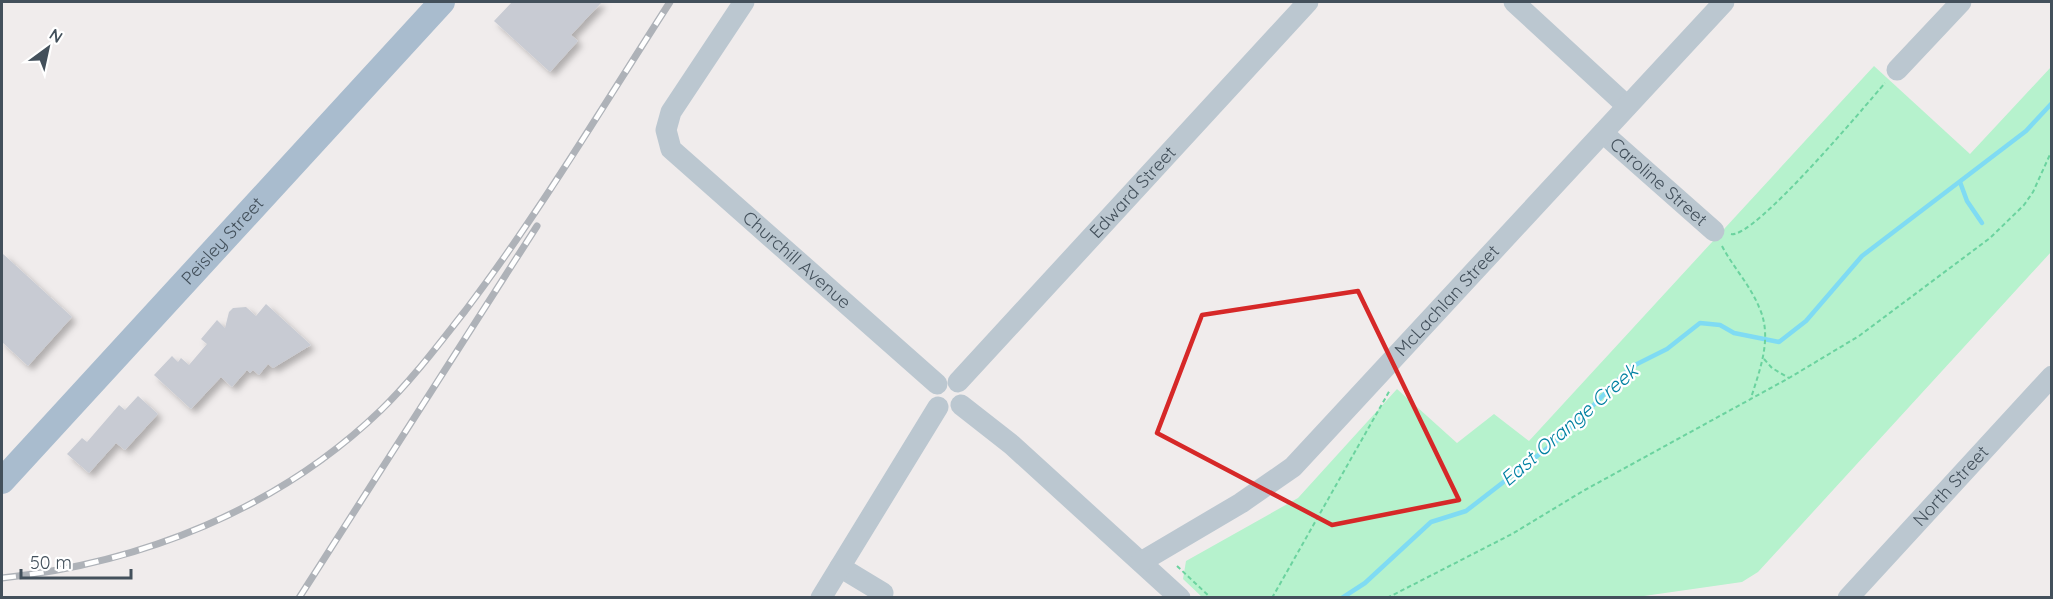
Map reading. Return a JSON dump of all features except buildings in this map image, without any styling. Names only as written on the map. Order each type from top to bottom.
[{"type":"main road","name":"Peisley Street","points":[[2,481],[442,2]]},
{"type":"street","name":"Churchill Avenue","points":[[744,2],[671,112],[666,130],[671,149],[937,384]]},
{"type":"street","name":"Edward Street","points":[[958,382],[1308,2]]},
{"type":"street","points":[[1514,2],[1627,106]]},
{"type":"street","name":"McLachlan Street","points":[[1141,562],[1241,503],[1293,467],[1724,2]]},
{"type":"street","points":[[1897,70],[1961,2]]},
{"type":"street","name":"Caroline Street","points":[[1604,133],[1714,231]]},
{"type":"street","name":"North Street","points":[[1848,597],[2052,376]]},
{"type":"street","points":[[949,379],[958,382],[964,395],[961,405],[947,411],[938,407],[932,393],[937,384],[949,379]]},
{"type":"street","points":[[961,405],[1012,445],[1180,597]]},
{"type":"street","points":[[821,597],[938,407]]},
{"type":"street","points":[[840,567],[882,593]]},
{"type":"path","points":[[1714,231],[1736,235],[1749,229],[1788,191],[1897,70]]},
{"type":"path","points":[[1387,597],[1512,534],[1583,491],[1751,400],[1859,336],[1989,238],[2033,192],[2052,150]]},
{"type":"path","points":[[1714,231],[1760,307],[1764,329],[1764,358],[1751,400]]},
{"type":"path","points":[[1764,358],[1772,368],[1789,378]]},
{"type":"path","points":[[1272,597],[1391,390],[1377,379]]},
{"type":"path","points":[[1177,566],[1211,597]]},
{"type":"highlighted area","points":[[1358,291],[1459,500],[1332,525],[1157,433],[1202,315]]},
{"type":"green space","points":[[1874,66],[1970,154],[2051,67],[2051,252],[1758,572],[1742,582],[1630,598],[1203,598],[1183,579],[1186,561],[1298,498],[1397,389],[1457,443],[1494,414],[1529,441]]},
{"type":"waterway","name":"East Orange Creek","points":[[1342,598],[1365,583],[1431,522],[1466,511],[1563,436],[1631,367],[1667,349],[1700,323],[1720,325],[1734,333],[1779,342],[1806,321],[1862,256],[2026,131],[2052,103]]},
{"type":"waterway","points":[[1960,182],[1967,201],[1982,223]]},
{"type":"railway","points":[[2,578],[54,571],[106,559],[205,526],[253,503],[298,476],[341,445],[403,387],[493,274],[670,2]]},
{"type":"railway","points":[[299,598],[537,226]]}]
